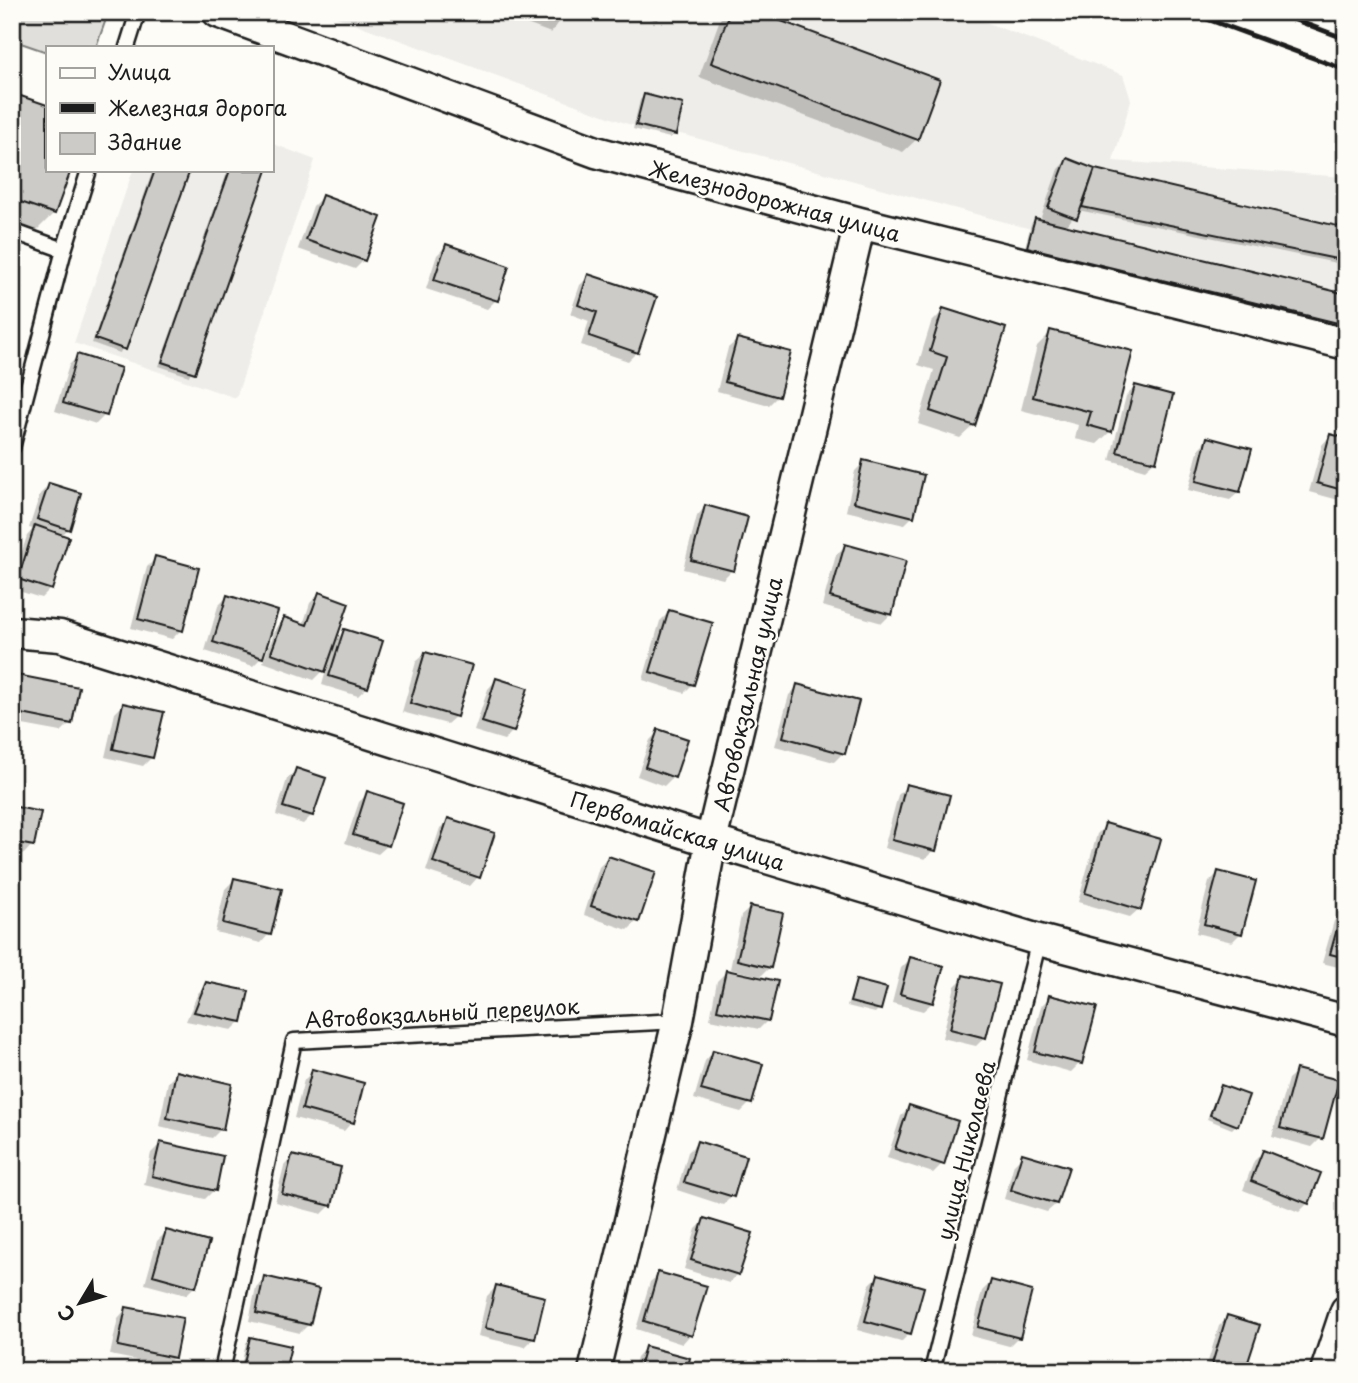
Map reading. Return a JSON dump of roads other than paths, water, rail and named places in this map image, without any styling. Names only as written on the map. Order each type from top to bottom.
[{"type":"street","name":"Железнодорожная улица","points":[[218,12],[596,152],[860,223],[1346,344]]},
{"type":"street","name":"Автовокзальная улица","points":[[594,1371],[678,1021],[711,841],[860,223]]},
{"type":"street","name":"Первомайская улица","points":[[12,632],[60,636],[711,841],[1039,940],[1346,1021]]},
{"type":"street","points":[[1326,1371],[1346,1311]]},
{"type":"lane","points":[[127,46],[138,12]]},
{"type":"lane","points":[[12,448],[64,250],[88,172]]},
{"type":"lane","points":[[12,231],[64,250]]},
{"type":"lane","name":"улица Николаева","points":[[932,1371],[1039,940]]},
{"type":"lane","name":"Автовокзальный переулок","points":[[222,1371],[294,1041],[678,1021]]},
{"type":"railway","points":[[1188,12],[1346,70]]},
{"type":"railway","points":[[1274,12],[1346,39]]}]
